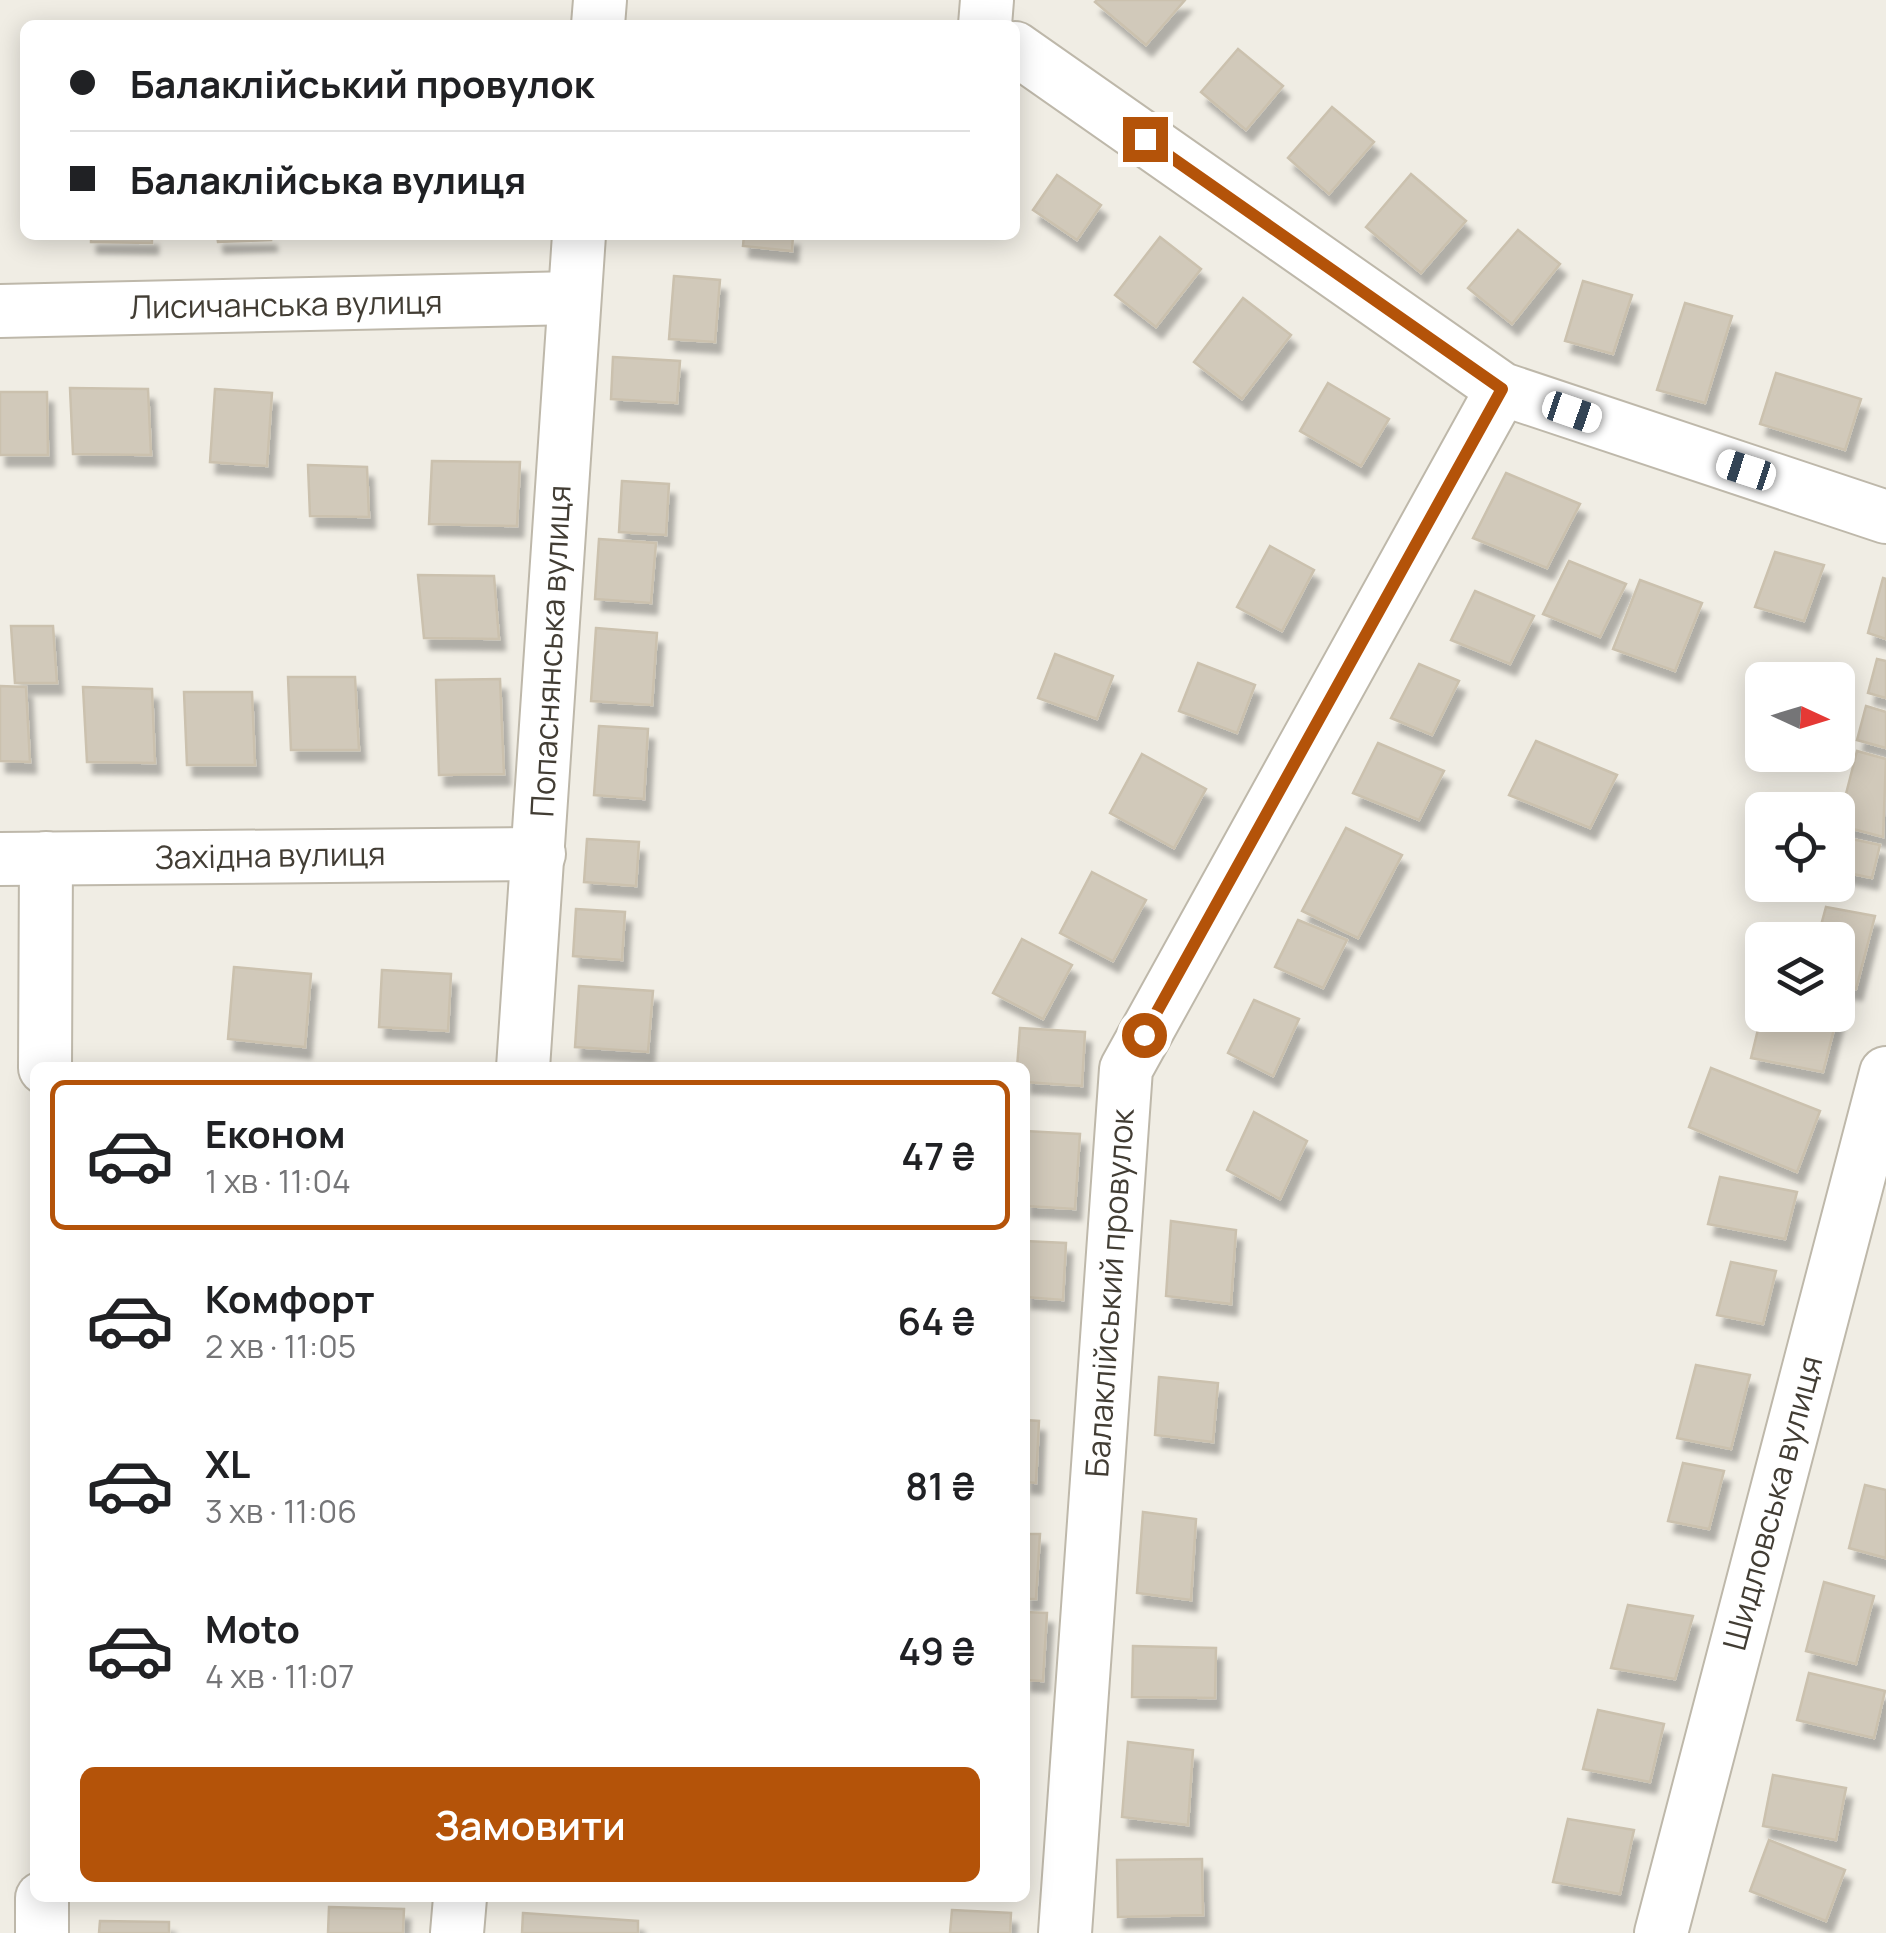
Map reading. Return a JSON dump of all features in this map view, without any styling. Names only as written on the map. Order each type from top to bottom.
[{"type":"street","points":[[1020,52],[1502,389],[1886,517]]},
{"type":"street","name":"Попаснянська вулиця","points":[[523,1062],[579,240]]},
{"type":"street","name":"Лисичанська вулиця","points":[[0,311],[573,298]]},
{"type":"street","name":"Балаклійський провулок","points":[[1065,1933],[1126,1069],[1502,389]]},
{"type":"street","name":"Західна вулиця","points":[[23,858],[539,854]]},
{"type":"street","points":[[23,858],[44,1062]]},
{"type":"street","name":"Шидловська вулиця","points":[[1660,1933],[1886,1074]]},
{"type":"street","points":[[42,1902],[42,1933]]},
{"type":"street","points":[[457,1933],[460,1902]]},
{"type":"building","points":[[1097,0],[1185,0],[1146,45]]},
{"type":"building","points":[[1238,49],[1283,86],[1246,130],[1201,92]]},
{"type":"building","points":[[1332,107],[1374,142],[1329,194],[1288,158]]},
{"type":"building","points":[[1411,174],[1466,221],[1421,273],[1366,227]]},
{"type":"building","points":[[1057,175],[1101,205],[1077,240],[1033,210]]},
{"type":"building","points":[[1518,230],[1560,264],[1512,324],[1468,288]]},
{"type":"building","points":[[1160,237],[1201,269],[1156,327],[1115,295]]},
{"type":"building","points":[[91,240],[152,240],[152,243]]},
{"type":"building","points":[[744,240],[793,240],[792,251],[743,246]]},
{"type":"building","points":[[674,276],[720,280],[715,342],[669,339]]},
{"type":"building","points":[[1583,281],[1632,295],[1613,354],[1565,341]]},
{"type":"building","points":[[1243,298],[1291,335],[1242,399],[1194,362]]},
{"type":"building","points":[[1685,303],[1732,316],[1705,403],[1657,390]]},
{"type":"building","points":[[613,357],[680,361],[677,403],[611,399]]},
{"type":"building","points":[[1776,373],[1861,399],[1845,450],[1760,424]]},
{"type":"building","points":[[1328,383],[1389,419],[1361,466],[1300,431]]},
{"type":"building","points":[[70,388],[148,389],[151,455],[73,454]]},
{"type":"building","points":[[215,389],[272,393],[267,466],[210,462]]},
{"type":"building","points":[[0,392],[47,392],[48,455],[0,455]]},
{"type":"building","points":[[432,461],[520,462],[517,526],[429,524]]},
{"type":"building","points":[[308,465],[367,467],[369,517],[310,516]]},
{"type":"building","points":[[1506,473],[1580,504],[1547,568],[1473,538]]},
{"type":"building","points":[[622,481],[669,484],[666,535],[619,532]]},
{"type":"building","points":[[599,539],[656,543],[651,603],[595,599]]},
{"type":"building","points":[[1270,546],[1314,570],[1282,631],[1237,607]]},
{"type":"building","points":[[1775,552],[1824,565],[1804,621],[1755,607]]},
{"type":"building","points":[[1569,561],[1626,584],[1600,637],[1543,614]]},
{"type":"building","points":[[418,575],[494,576],[499,639],[424,638]]},
{"type":"building","points":[[1883,578],[1886,579],[1886,639],[1868,633]]},
{"type":"building","points":[[1640,580],[1702,603],[1675,671],[1613,649]]},
{"type":"building","points":[[1475,591],[1534,616],[1510,664],[1451,640]]},
{"type":"building","points":[[11,626],[53,626],[57,683],[15,683]]},
{"type":"building","points":[[596,628],[657,633],[652,705],[591,701]]},
{"type":"building","points":[[1055,654],[1113,676],[1097,719],[1038,698]]},
{"type":"building","points":[[1877,659],[1886,661],[1886,698],[1868,693]]},
{"type":"building","points":[[1198,663],[1255,685],[1237,733],[1179,711]]},
{"type":"building","points":[[1419,664],[1459,681],[1432,735],[1391,718]]},
{"type":"building","points":[[288,677],[355,677],[359,750],[291,750]]},
{"type":"building","points":[[500,679],[504,774],[439,775],[436,680]]},
{"type":"building","points":[[0,686],[26,687],[30,762],[0,761]]},
{"type":"building","points":[[83,687],[152,689],[155,763],[87,762]]},
{"type":"building","points":[[184,692],[252,692],[255,765],[187,765]]},
{"type":"building","points":[[1866,706],[1886,712],[1886,748],[1857,740]]},
{"type":"building","points":[[599,726],[648,729],[644,799],[594,795]]},
{"type":"building","points":[[1536,741],[1617,775],[1590,828],[1509,795]]},
{"type":"building","points":[[1378,743],[1444,771],[1419,820],[1353,793]]},
{"type":"building","points":[[1857,751],[1886,759],[1883,837],[1855,830],[1855,792],[1846,792],[1852,772],[1855,772]]},
{"type":"building","points":[[1142,754],[1206,789],[1174,848],[1110,813]]},
{"type":"building","points":[[1346,828],[1402,855],[1358,938],[1302,911]]},
{"type":"building","points":[[587,839],[639,842],[636,886],[584,882]]},
{"type":"building","points":[[1855,840],[1880,845],[1872,878],[1855,874]]},
{"type":"building","points":[[1092,872],[1146,900],[1113,961],[1060,933]]},
{"type":"building","points":[[1826,907],[1875,916],[1856,989],[1855,922],[1822,922]]},
{"type":"building","points":[[576,909],[625,912],[622,960],[573,956]]},
{"type":"building","points":[[1298,920],[1347,940],[1323,988],[1275,967]]},
{"type":"building","points":[[1022,939],[1072,965],[1043,1019],[993,993]]},
{"type":"building","points":[[234,967],[311,974],[305,1047],[228,1039]]},
{"type":"building","points":[[382,970],[451,974],[448,1031],[379,1027]]},
{"type":"building","points":[[579,986],[653,991],[648,1052],[575,1047]]},
{"type":"building","points":[[1254,1000],[1299,1019],[1273,1076],[1228,1053]]},
{"type":"building","points":[[1020,1028],[1085,1032],[1082,1086],[1030,1082],[1030,1062],[1017,1062]]},
{"type":"building","points":[[1757,1032],[1833,1032],[1823,1072],[1751,1058]]},
{"type":"building","points":[[1711,1068],[1820,1111],[1797,1172],[1689,1127]]},
{"type":"building","points":[[1254,1112],[1307,1141],[1280,1199],[1227,1170]]},
{"type":"building","points":[[1030,1131],[1080,1134],[1075,1209],[1030,1206]]},
{"type":"building","points":[[1720,1177],[1797,1192],[1785,1239],[1708,1224]]},
{"type":"building","points":[[1171,1221],[1236,1230],[1231,1304],[1166,1296]]},
{"type":"building","points":[[1030,1241],[1066,1243],[1063,1300],[1030,1297]]},
{"type":"building","points":[[1731,1262],[1776,1271],[1763,1324],[1717,1315]]},
{"type":"building","points":[[1696,1365],[1750,1375],[1731,1449],[1677,1438]]},
{"type":"building","points":[[1159,1377],[1218,1383],[1213,1442],[1155,1435]]},
{"type":"building","points":[[1030,1420],[1039,1421],[1036,1483],[1030,1482]]},
{"type":"building","points":[[1683,1463],[1724,1471],[1709,1529],[1668,1521]]},
{"type":"building","points":[[1865,1485],[1886,1490],[1886,1558],[1849,1548]]},
{"type":"building","points":[[1143,1512],[1196,1519],[1191,1600],[1137,1593]]},
{"type":"building","points":[[1030,1534],[1040,1534],[1036,1599],[1030,1599]]},
{"type":"building","points":[[1824,1582],[1874,1596],[1856,1664],[1806,1651]]},
{"type":"building","points":[[1628,1605],[1693,1616],[1675,1679],[1611,1668]]},
{"type":"building","points":[[1030,1612],[1047,1613],[1043,1681],[1030,1680]]},
{"type":"building","points":[[1133,1646],[1216,1648],[1215,1698],[1132,1697]]},
{"type":"building","points":[[1809,1673],[1885,1691],[1874,1738],[1797,1720]]},
{"type":"building","points":[[1598,1710],[1664,1724],[1650,1782],[1583,1769]]},
{"type":"building","points":[[1128,1742],[1193,1750],[1188,1825],[1122,1817]]},
{"type":"building","points":[[1773,1775],[1846,1788],[1836,1840],[1763,1826]]},
{"type":"building","points":[[1568,1819],[1634,1830],[1620,1894],[1553,1882]]},
{"type":"building","points":[[1769,1840],[1845,1870],[1826,1921],[1750,1891]]},
{"type":"building","points":[[1202,1859],[1203,1915],[1118,1917],[1117,1860]]},
{"type":"building","points":[[329,1907],[404,1909],[403,1933],[328,1933]]},
{"type":"building","points":[[952,1910],[1011,1913],[1010,1933],[950,1933]]},
{"type":"building","points":[[523,1913],[638,1921],[638,1933],[522,1933]]},
{"type":"building","points":[[100,1921],[169,1922],[169,1933],[99,1933]]},
{"type":"route","points":[[1144,1035],[1502,389],[1145,139]]}]
